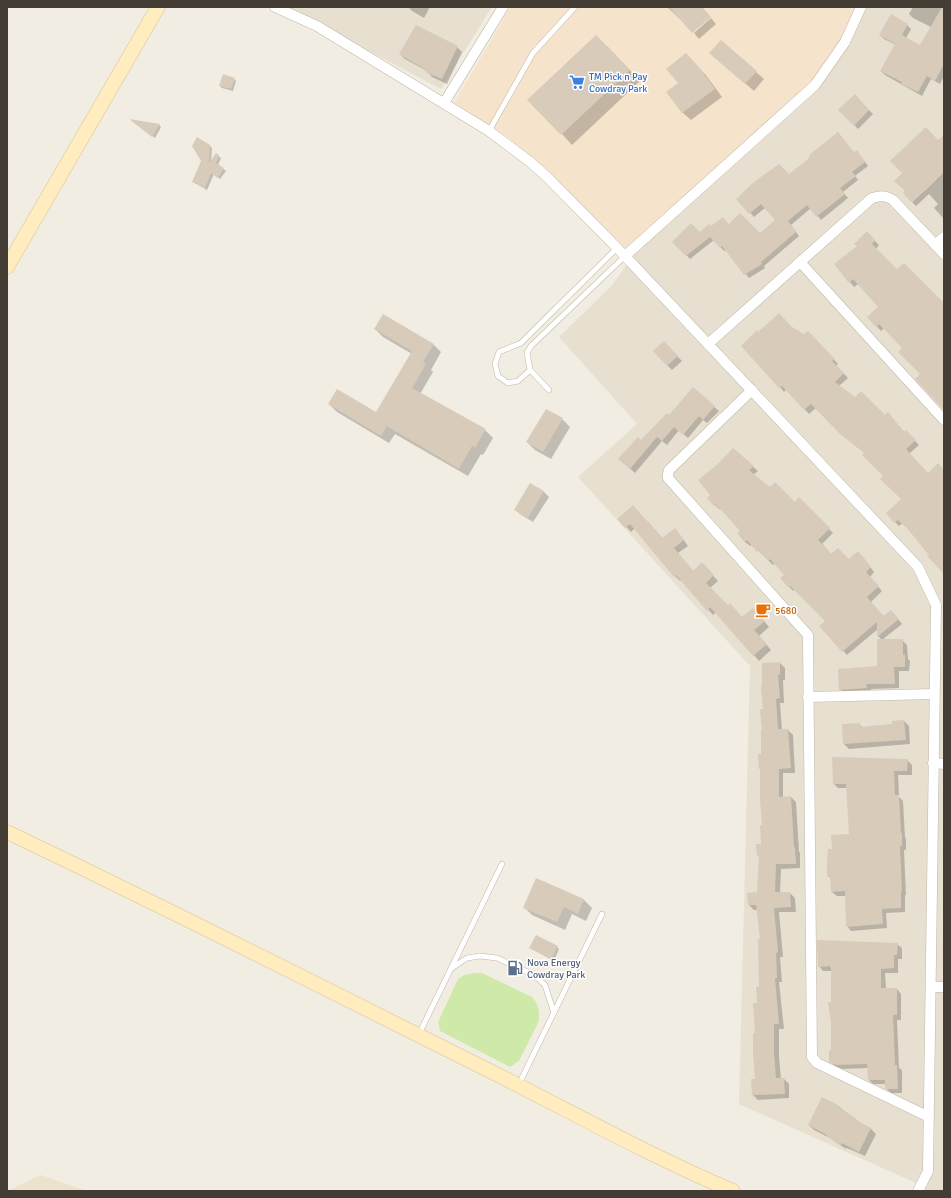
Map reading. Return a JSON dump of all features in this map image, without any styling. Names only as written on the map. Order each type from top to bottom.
[{"type":"street","points":[[7,266],[158,7]]},
{"type":"street","points":[[275,7],[317,26],[489,131],[529,161],[547,177],[625,256],[918,567],[936,605],[939,656],[934,694],[928,1171],[918,1191]]},
{"type":"street","points":[[625,256],[815,85],[845,42],[861,7]]},
{"type":"street","points":[[444,103],[499,8]]},
{"type":"street","points":[[708,344],[872,198],[887,196],[893,200],[944,254]]},
{"type":"street","points":[[936,245],[944,237]]},
{"type":"street","points":[[800,262],[944,420]]},
{"type":"street","points":[[752,390],[669,470],[668,478],[808,635],[812,1057],[817,1063],[929,1117]]},
{"type":"street","points":[[808,696],[934,694]]},
{"type":"street","points":[[933,763],[944,764]]},
{"type":"street","points":[[7,832],[112,882],[518,1085],[692,1174],[733,1191]]},
{"type":"street","points":[[931,987],[944,987]]},
{"type":"lane","points":[[489,131],[533,53],[575,7]]},
{"type":"lane","points":[[530,370],[518,381],[508,383],[498,376],[495,364],[499,352],[521,343],[617,248]]},
{"type":"lane","points":[[549,390],[530,370],[527,353],[530,346],[625,256]]},
{"type":"lane","points":[[418,1035],[502,864]]},
{"type":"lane","points":[[518,1085],[602,914]]},
{"type":"lane","points":[[451,968],[467,958],[480,956],[497,958],[534,975],[545,985],[554,1013]]},
{"type":"shaded area","points":[[286,7],[492,7],[441,89]]},
{"type":"shaded area","points":[[511,7],[858,7],[841,41],[811,83],[624,250],[532,156],[504,134],[454,103]]},
{"type":"shaded area","points":[[866,7],[944,7],[944,1191],[923,1191],[925,1187],[739,1104],[750,666],[578,477],[637,424],[559,337],[613,284],[632,257],[819,89],[849,44]]},
{"type":"shaded area","points":[[41,1175],[87,1191],[7,1191]]},
{"type":"green space","points":[[482,973],[532,997],[536,1002],[539,1011],[539,1021],[519,1061],[510,1067],[440,1031],[438,1022],[458,979],[464,975]]},
{"type":"building","points":[[669,7],[702,7],[711,17],[692,33]]},
{"type":"building","points":[[942,7],[944,7],[944,64],[935,81],[927,76],[918,92],[901,84],[902,82],[880,71],[895,44],[879,35],[891,14],[908,24],[902,35],[920,45]]},
{"type":"building","points":[[416,25],[458,46],[442,79],[425,72],[426,70],[399,54]]},
{"type":"building","points":[[596,35],[630,70],[561,135],[527,100]]},
{"type":"building","points":[[721,40],[757,71],[745,84],[709,53]]},
{"type":"building","points":[[686,53],[715,89],[682,113],[666,92],[678,83],[666,69]]},
{"type":"building","points":[[223,74],[235,78],[231,89],[219,86]]},
{"type":"building","points":[[855,94],[869,110],[854,126],[838,110]]},
{"type":"building","points":[[129,119],[160,124],[152,137]]},
{"type":"building","points":[[926,127],[938,140],[944,135],[944,172],[925,191],[924,190],[911,202],[903,193],[905,191],[894,181],[902,173],[890,161]]},
{"type":"building","points":[[838,132],[854,152],[857,150],[865,162],[852,172],[856,176],[840,188],[845,194],[816,217],[807,205],[788,221],[796,232],[761,262],[762,264],[744,275],[722,246],[720,248],[710,237],[686,256],[672,242],[691,223],[700,232],[709,224],[711,226],[723,217],[729,224],[740,213],[760,233],[775,220],[761,204],[749,214],[736,199],[754,182],[779,164],[789,174],[807,160],[810,156],[809,155]]},
{"type":"building","points":[[197,137],[210,145],[209,163],[216,153],[219,155],[216,163],[224,168],[218,178],[211,173],[205,188],[192,182],[201,161],[192,146]]},
{"type":"building","points":[[867,231],[875,240],[872,244],[897,269],[904,263],[944,303],[944,410],[915,379],[920,374],[898,352],[902,348],[879,324],[876,327],[867,317],[878,307],[853,279],[849,283],[834,264],[857,246],[854,244]]},
{"type":"building","points":[[779,313],[792,327],[804,334],[808,331],[835,359],[832,361],[844,373],[835,382],[855,397],[861,391],[885,415],[888,412],[904,432],[906,430],[916,440],[906,449],[928,473],[938,463],[944,469],[944,574],[927,556],[929,555],[908,529],[898,520],[894,523],[886,513],[901,499],[880,479],[883,476],[862,455],[864,453],[840,434],[811,404],[804,410],[782,386],[779,388],[741,346],[757,330],[758,332]]},
{"type":"building","points":[[383,314],[434,344],[423,362],[426,364],[412,388],[486,429],[475,448],[472,446],[459,469],[387,426],[381,436],[328,404],[337,389],[376,412],[412,351],[374,329]]},
{"type":"building","points":[[664,341],[678,356],[667,366],[653,351]]},
{"type":"building","points":[[693,387],[715,406],[703,420],[699,416],[683,435],[674,427],[662,441],[657,437],[630,469],[618,459],[638,437],[641,440],[667,413],[669,415]]},
{"type":"building","points":[[546,409],[563,418],[543,452],[526,442]]},
{"type":"building","points":[[733,448],[754,466],[749,470],[770,487],[775,482],[795,502],[799,497],[830,528],[818,540],[831,554],[838,548],[849,559],[858,551],[871,567],[866,572],[879,586],[867,597],[883,616],[891,610],[899,619],[877,637],[877,622],[842,652],[819,626],[825,621],[780,578],[784,575],[770,559],[768,561],[759,550],[757,552],[747,540],[745,542],[737,533],[740,531],[715,504],[714,506],[707,498],[710,495],[698,480],[719,463]]},
{"type":"building","points":[[530,483],[544,491],[528,518],[514,510]]},
{"type":"building","points":[[633,505],[662,538],[675,528],[684,540],[674,548],[693,571],[702,562],[714,575],[706,583],[728,605],[730,603],[742,617],[753,608],[764,622],[754,630],[767,644],[753,656],[710,607],[707,611],[676,575],[674,577],[630,524],[625,528],[617,519]]},
{"type":"building","points":[[877,639],[903,639],[905,667],[894,667],[895,684],[866,684],[867,688],[839,690],[838,669],[877,666]]},
{"type":"building","points":[[780,662],[780,675],[778,675],[780,698],[776,699],[778,729],[788,729],[791,768],[779,769],[779,797],[791,796],[796,864],[776,864],[775,892],[790,892],[791,907],[774,908],[778,952],[776,953],[777,978],[775,978],[779,1024],[774,1024],[774,1052],[776,1078],[784,1078],[785,1094],[752,1095],[751,1079],[755,1079],[753,1052],[753,1033],[755,1033],[753,1003],[757,1003],[756,987],[759,987],[758,939],[760,939],[756,905],[748,905],[747,893],[757,892],[759,855],[757,856],[756,844],[761,844],[760,825],[762,825],[758,754],[761,754],[762,730],[760,709],[763,709],[761,687],[762,663]]},
{"type":"building","points":[[904,720],[906,740],[843,744],[842,724],[860,723],[860,727],[892,724],[892,721]]},
{"type":"building","points":[[832,757],[908,759],[907,771],[894,771],[895,795],[899,795],[902,833],[902,846],[900,846],[902,891],[901,908],[882,909],[883,924],[846,927],[845,891],[831,892],[830,876],[827,876],[827,865],[828,849],[832,849],[831,835],[849,834],[846,784],[833,784]]},
{"type":"building","points":[[536,878],[584,899],[578,914],[564,907],[557,922],[523,908]]},
{"type":"building","points":[[536,935],[558,946],[551,959],[529,948]]},
{"type":"building","points":[[817,940],[898,943],[897,955],[894,955],[894,968],[881,969],[881,988],[897,988],[897,1015],[893,1015],[895,1065],[897,1065],[898,1089],[885,1089],[885,1080],[868,1080],[867,1064],[836,1065],[829,1062],[829,1050],[831,1050],[831,1022],[828,1002],[831,1002],[831,969],[830,966],[818,967]]},
{"type":"building","points":[[822,1097],[838,1105],[838,1107],[857,1119],[856,1120],[871,1128],[859,1152],[842,1143],[841,1145],[827,1135],[808,1125]]},
{"type":"place","name":"TM Pick n Pay Cowdray Park","points":[[577,82]]},
{"type":"place","name":"5680","points":[[763,610]]},
{"type":"place","name":"Nova Energy Cowdray Park","points":[[515,968]]}]
